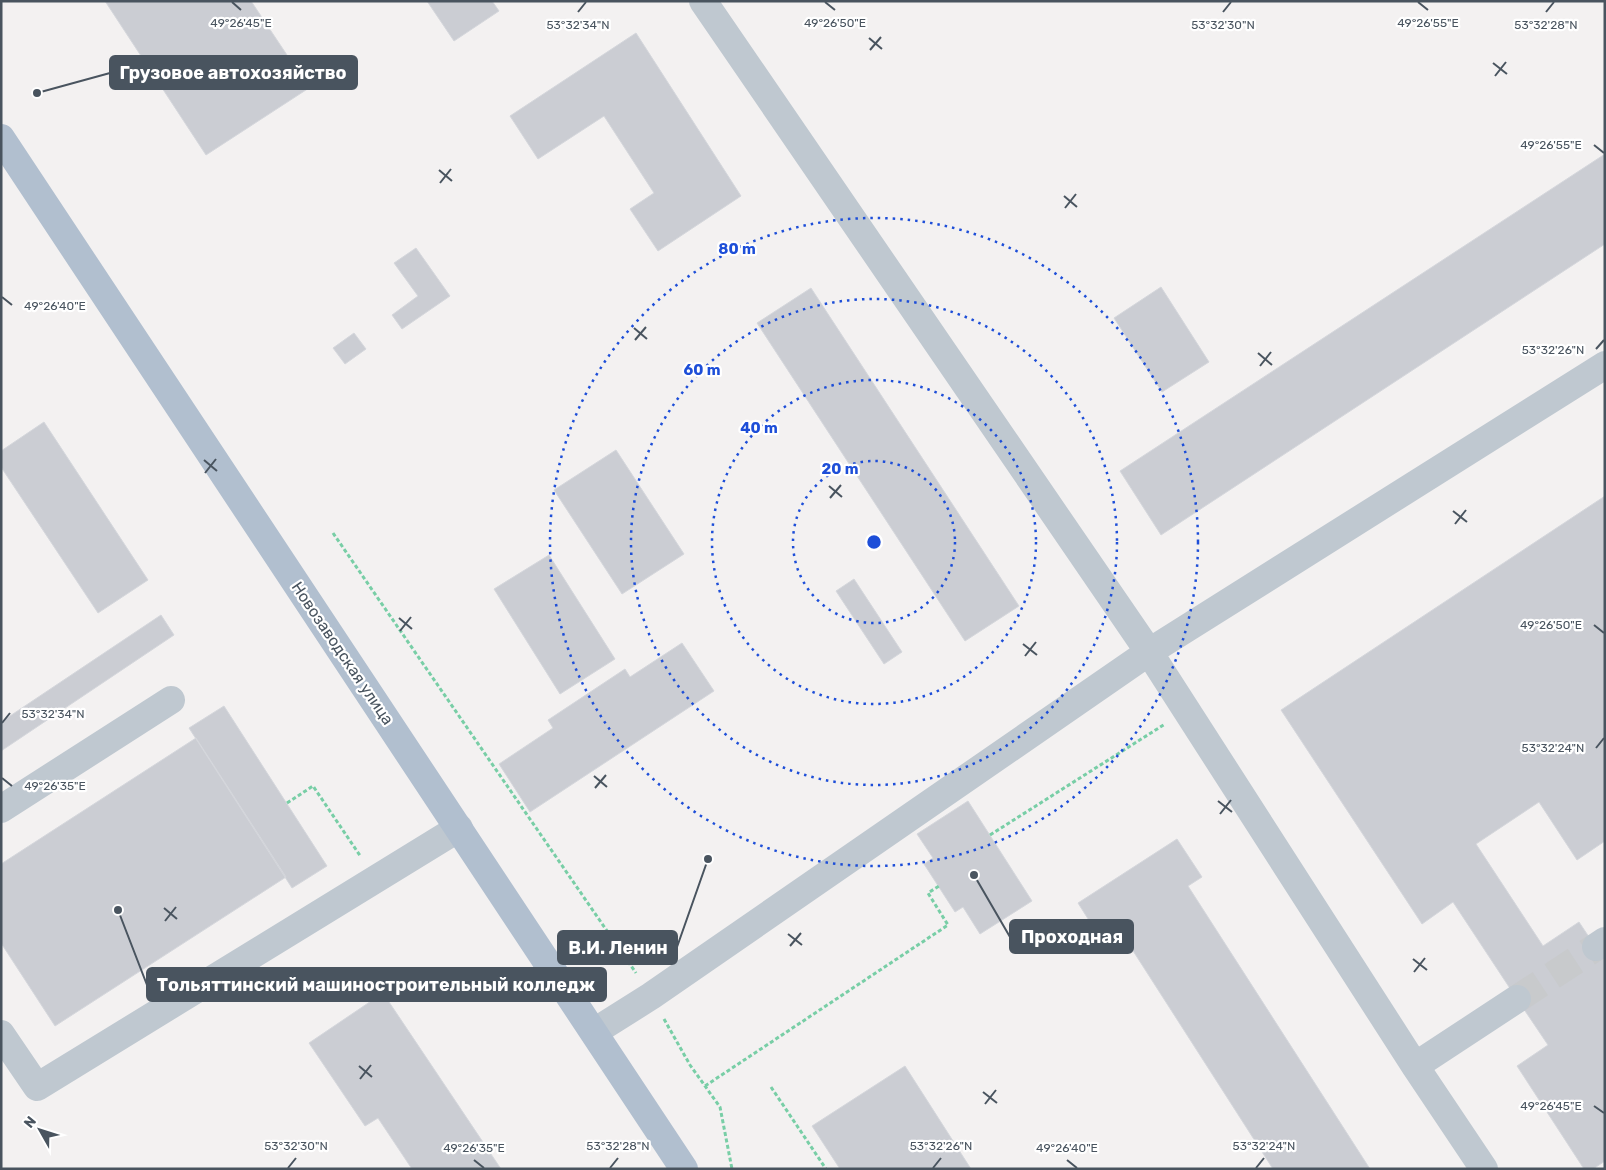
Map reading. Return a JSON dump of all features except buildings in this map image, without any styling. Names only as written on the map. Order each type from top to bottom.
[{"type":"main road","name":"Новозаводская улица","points":[[1,138],[594,1032],[682,1168]]},
{"type":"lane","points":[[715,5],[1149,652],[1415,1066],[1484,1169]]},
{"type":"lane","points":[[594,1032],[651,996],[1149,652],[1605,365]]},
{"type":"lane","points":[[1,810],[170,700]]},
{"type":"lane","points":[[1,1034],[37,1087],[459,828]]},
{"type":"lane","points":[[1415,1066],[1517,999]]},
{"type":"path","points":[[332,533],[651,996],[690,1065],[720,1107],[732,1169]]},
{"type":"path","points":[[990,835],[1187,711]]},
{"type":"path","points":[[287,804],[313,786],[376,879]]},
{"type":"path","points":[[705,1086],[948,925],[928,894],[939,886]]},
{"type":"path","points":[[771,1086],[826,1169]]},
{"type":"tunnel","points":[[1517,999],[1596,947]]},
{"type":"place","name":"Грузовое автохозяйство","points":[[37,93]]},
{"type":"place","name":"В.И. Ленин","points":[[708,859]]},
{"type":"place","name":"Проходная","points":[[974,875]]},
{"type":"place","name":"Тольяттинский машиностроительный колледж","points":[[118,910]]}]
